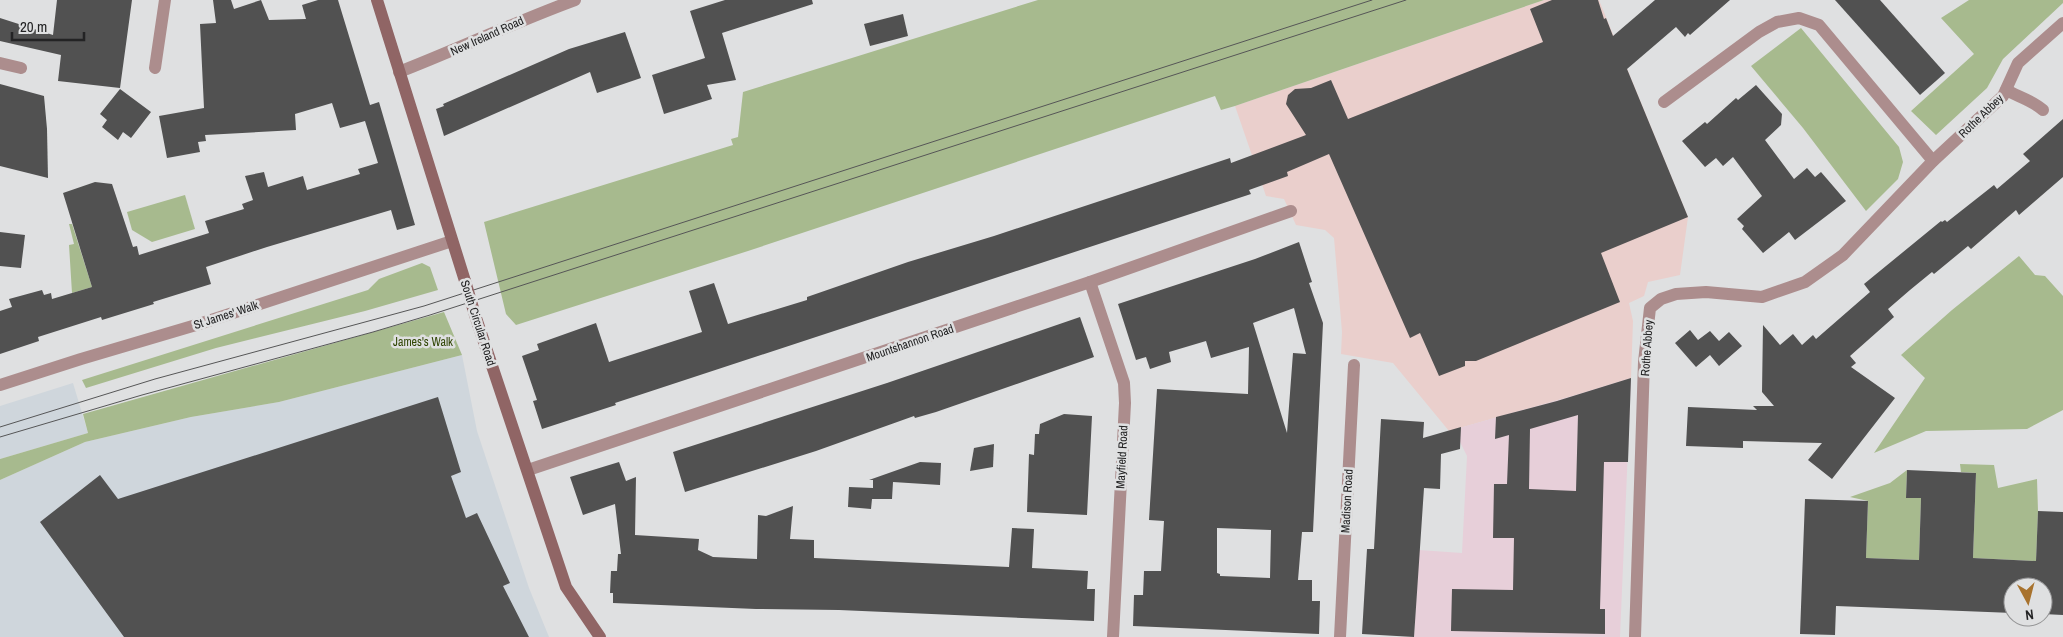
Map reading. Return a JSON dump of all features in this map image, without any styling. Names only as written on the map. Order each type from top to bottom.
[{"type":"main road","name":"South Circular Road","points":[[377,0],[452,241],[566,587],[600,637]]},
{"type":"street","points":[[155,68],[165,0]]},
{"type":"street","name":"New Ireland Road","points":[[399,72],[531,16],[575,0]]},
{"type":"street","points":[[1664,102],[1759,32],[1778,22],[1798,18],[1819,25],[1933,161]]},
{"type":"street","name":"Rothe Abbey","points":[[1635,637],[1644,362],[1650,308],[1661,299],[1676,294],[1706,292],[1762,297],[1805,282],[1843,255],[1933,161],[2004,96],[2018,63],[2063,23]]},
{"type":"street","points":[[0,63],[21,68]]},
{"type":"street","points":[[2006,90],[2023,99],[2031,100],[2043,110]]},
{"type":"street","name":"Mountshannon Road","points":[[528,470],[1090,282],[1291,211]]},
{"type":"street","name":"St James' Walk","points":[[0,385],[196,325],[452,241]]},
{"type":"street","name":"Mayfield Road","points":[[1090,282],[1124,384],[1125,403],[1113,637]]},
{"type":"street","name":"Madison Road","points":[[1340,637],[1354,365]]},
{"type":"shaded area","points":[[1544,0],[1599,0],[1688,217],[1680,275],[1648,282],[1644,296],[1629,303],[1633,321],[1631,378],[1449,431],[1393,363],[1341,354],[1342,332],[1334,238],[1325,230],[1296,225],[1284,199],[1266,196],[1235,106]]},
{"type":"shaded area","points":[[462,355],[477,431],[529,588],[549,637],[0,637],[0,480],[85,442],[191,417],[279,402]]},
{"type":"shaded area","points":[[1631,378],[1620,637],[1414,637],[1419,550],[1462,553],[1467,456],[1460,442],[1449,431]]},
{"type":"shaded area","points":[[73,383],[88,433],[0,459],[0,406]]},
{"type":"green space","points":[[1038,0],[1544,0],[1235,106],[1221,110],[1215,96],[748,251],[516,325],[506,314],[484,222],[733,145],[731,139],[738,137],[743,92]]},
{"type":"green space","points":[[1969,0],[2063,0],[2063,3],[2003,59],[1987,88],[1936,135],[1911,111],[1974,54],[1941,18]]},
{"type":"green space","points":[[1801,28],[1899,147],[1903,162],[1898,179],[1866,211],[1803,128],[1751,66]]},
{"type":"green space","points":[[185,195],[195,229],[152,242],[132,230],[127,212]]},
{"type":"green space","points":[[69,224],[72,224],[92,287],[72,293],[69,245],[74,244]]},
{"type":"green space","points":[[2019,256],[2035,275],[2045,276],[2063,296],[2063,410],[2027,429],[1926,431],[1874,453],[1925,378],[1901,355],[1952,310]]},
{"type":"green space","points":[[422,263],[430,267],[438,290],[365,311],[216,348],[86,388],[82,380],[368,290],[379,279]]},
{"type":"green space","name":"James's Walk","points":[[444,312],[462,355],[279,402],[191,417],[85,442],[0,480],[0,459],[88,433],[83,414]]},
{"type":"green space","points":[[1960,464],[1994,465],[1998,488],[2037,479],[2036,561],[1973,558],[1976,473],[1961,472]]},
{"type":"green space","points":[[1907,470],[1906,497],[1921,498],[1919,560],[1866,558],[1868,501],[1850,497],[1890,483]]},
{"type":"building","points":[[57,0],[132,0],[120,88],[58,81],[61,55],[0,41],[0,18],[53,35]]},
{"type":"building","points":[[213,0],[231,0],[234,9],[261,0],[269,20],[306,19],[302,5],[318,0],[338,0],[370,105],[379,102],[415,225],[397,230],[391,210],[267,247],[206,267],[211,284],[102,320],[101,317],[38,337],[39,341],[0,354],[0,311],[12,307],[9,299],[42,290],[44,295],[51,293],[52,299],[92,287],[63,193],[95,182],[112,184],[133,247],[137,246],[139,255],[209,233],[205,221],[244,209],[242,204],[253,200],[245,176],[264,172],[268,187],[303,176],[307,190],[360,174],[358,169],[378,163],[365,121],[340,128],[332,103],[295,114],[296,130],[205,135],[206,141],[198,142],[200,152],[167,158],[159,116],[204,108],[200,24],[216,23]]},
{"type":"building","points":[[725,0],[812,0],[813,4],[722,33],[736,80],[707,85],[712,99],[664,114],[652,75],[705,58],[690,11]]},
{"type":"building","points":[[1552,0],[1598,0],[1604,19],[1606,18],[1613,36],[1655,0],[1730,0],[1690,35],[1688,33],[1685,37],[1676,27],[1627,69],[1688,217],[1601,253],[1620,302],[1476,361],[1465,361],[1465,366],[1439,376],[1420,333],[1410,338],[1329,154],[1287,172],[1288,176],[1249,190],[1251,194],[615,403],[616,405],[542,429],[533,401],[537,400],[522,356],[539,350],[537,344],[596,323],[609,362],[702,332],[689,291],[714,283],[728,324],[807,300],[807,297],[908,262],[994,236],[1230,158],[1231,163],[1306,135],[1286,104],[1288,95],[1295,89],[1311,88],[1331,80],[1348,119],[1543,42],[1530,9]]},
{"type":"building","points":[[1835,0],[1880,0],[1945,73],[1920,95]]},
{"type":"building","points":[[903,14],[908,36],[870,46],[864,24]]},
{"type":"building","points":[[625,32],[641,78],[597,93],[590,72],[444,136],[436,109],[444,106],[443,104],[569,49]]},
{"type":"building","points":[[0,84],[44,96],[48,178],[0,166]]},
{"type":"building","points":[[1756,85],[1782,114],[1781,125],[1765,140],[1794,179],[1807,168],[1815,177],[1821,172],[1846,201],[1795,240],[1789,232],[1763,253],[1742,229],[1744,226],[1737,219],[1762,196],[1733,157],[1723,166],[1716,158],[1705,167],[1682,141],[1705,122],[1707,124],[1736,98],[1738,100]]},
{"type":"building","points":[[120,89],[151,112],[131,138],[123,132],[118,140],[102,127],[107,120],[100,114]]},
{"type":"building","points":[[2063,119],[2063,177],[2019,215],[2016,210],[1971,249],[1968,246],[1934,274],[1932,272],[1910,290],[1888,309],[1894,317],[1850,356],[1856,363],[1851,367],[1895,398],[1832,479],[1808,460],[1822,443],[1743,441],[1743,448],[1686,446],[1688,407],[1757,410],[1753,406],[1774,406],[1762,392],[1763,325],[1780,345],[1793,334],[1802,345],[1813,335],[1816,339],[1870,292],[1864,284],[1941,221],[1945,220],[1947,222],[1994,185],[1997,189],[2030,161],[2023,154]]},
{"type":"building","points":[[0,232],[25,235],[21,268],[0,266]]},
{"type":"building","points":[[1299,242],[1312,282],[1309,283],[1323,323],[1313,532],[1302,532],[1298,580],[1312,580],[1312,601],[1320,601],[1319,634],[1133,626],[1134,595],[1143,595],[1144,571],[1161,571],[1164,521],[1149,520],[1157,389],[1248,394],[1249,347],[1211,358],[1206,341],[1169,352],[1171,362],[1150,369],[1146,357],[1136,360],[1118,304],[1255,259]],"holes":[[[1294,308],[1306,354],[1293,353],[1287,433],[1253,323]],[[1217,528],[1271,530],[1270,578],[1220,576],[1217,573]]]},
{"type":"building","points":[[1080,317],[1094,357],[936,412],[915,418],[914,416],[816,451],[685,492],[673,452],[887,383]]},
{"type":"building","points":[[1690,330],[1698,340],[1710,331],[1719,341],[1729,332],[1742,346],[1719,366],[1710,355],[1696,367],[1675,343]]},
{"type":"building","points":[[1631,378],[1628,462],[1604,462],[1600,609],[1605,609],[1605,634],[1451,631],[1452,589],[1513,590],[1514,538],[1493,538],[1494,484],[1507,484],[1509,435],[1495,439],[1496,417],[1557,401]],"holes":[[[1578,415],[1576,491],[1529,489],[1530,429]]]},
{"type":"building","points":[[438,397],[461,472],[451,476],[466,518],[477,513],[510,583],[503,586],[529,637],[124,637],[40,522],[100,475],[118,499]]},
{"type":"building","points":[[1064,414],[1092,416],[1087,515],[1027,512],[1029,454],[1034,455],[1035,434],[1039,434],[1040,424]]},
{"type":"building","points":[[1381,419],[1424,422],[1423,438],[1461,427],[1460,449],[1441,454],[1440,489],[1424,488],[1414,637],[1362,634],[1367,549],[1374,549]]},
{"type":"building","points":[[994,444],[993,467],[970,471],[974,448]]},
{"type":"building","points":[[619,462],[626,481],[636,477],[635,535],[699,539],[698,550],[713,557],[757,559],[758,515],[766,516],[793,506],[790,539],[814,540],[814,558],[1009,567],[1012,528],[1034,529],[1032,568],[1088,571],[1087,589],[1095,589],[1094,621],[613,603],[613,593],[610,593],[611,571],[617,571],[618,554],[621,554],[615,504],[583,515],[570,477]]},
{"type":"building","points":[[920,462],[941,463],[940,485],[893,482],[892,499],[872,499],[871,509],[848,507],[849,487],[873,488],[873,480],[869,480]]},
{"type":"building","points":[[1907,470],[1976,473],[1973,558],[2036,561],[2038,511],[2063,512],[2063,615],[2053,614],[2053,577],[2003,577],[2003,613],[1836,606],[1835,635],[1800,634],[1805,499],[1868,501],[1866,558],[1919,560],[1921,498],[1906,498]]},
{"type":"tram line","points":[[0,427],[155,379],[424,306],[1372,0]]},
{"type":"tram line","points":[[0,437],[142,395],[430,315],[1406,0]]}]
